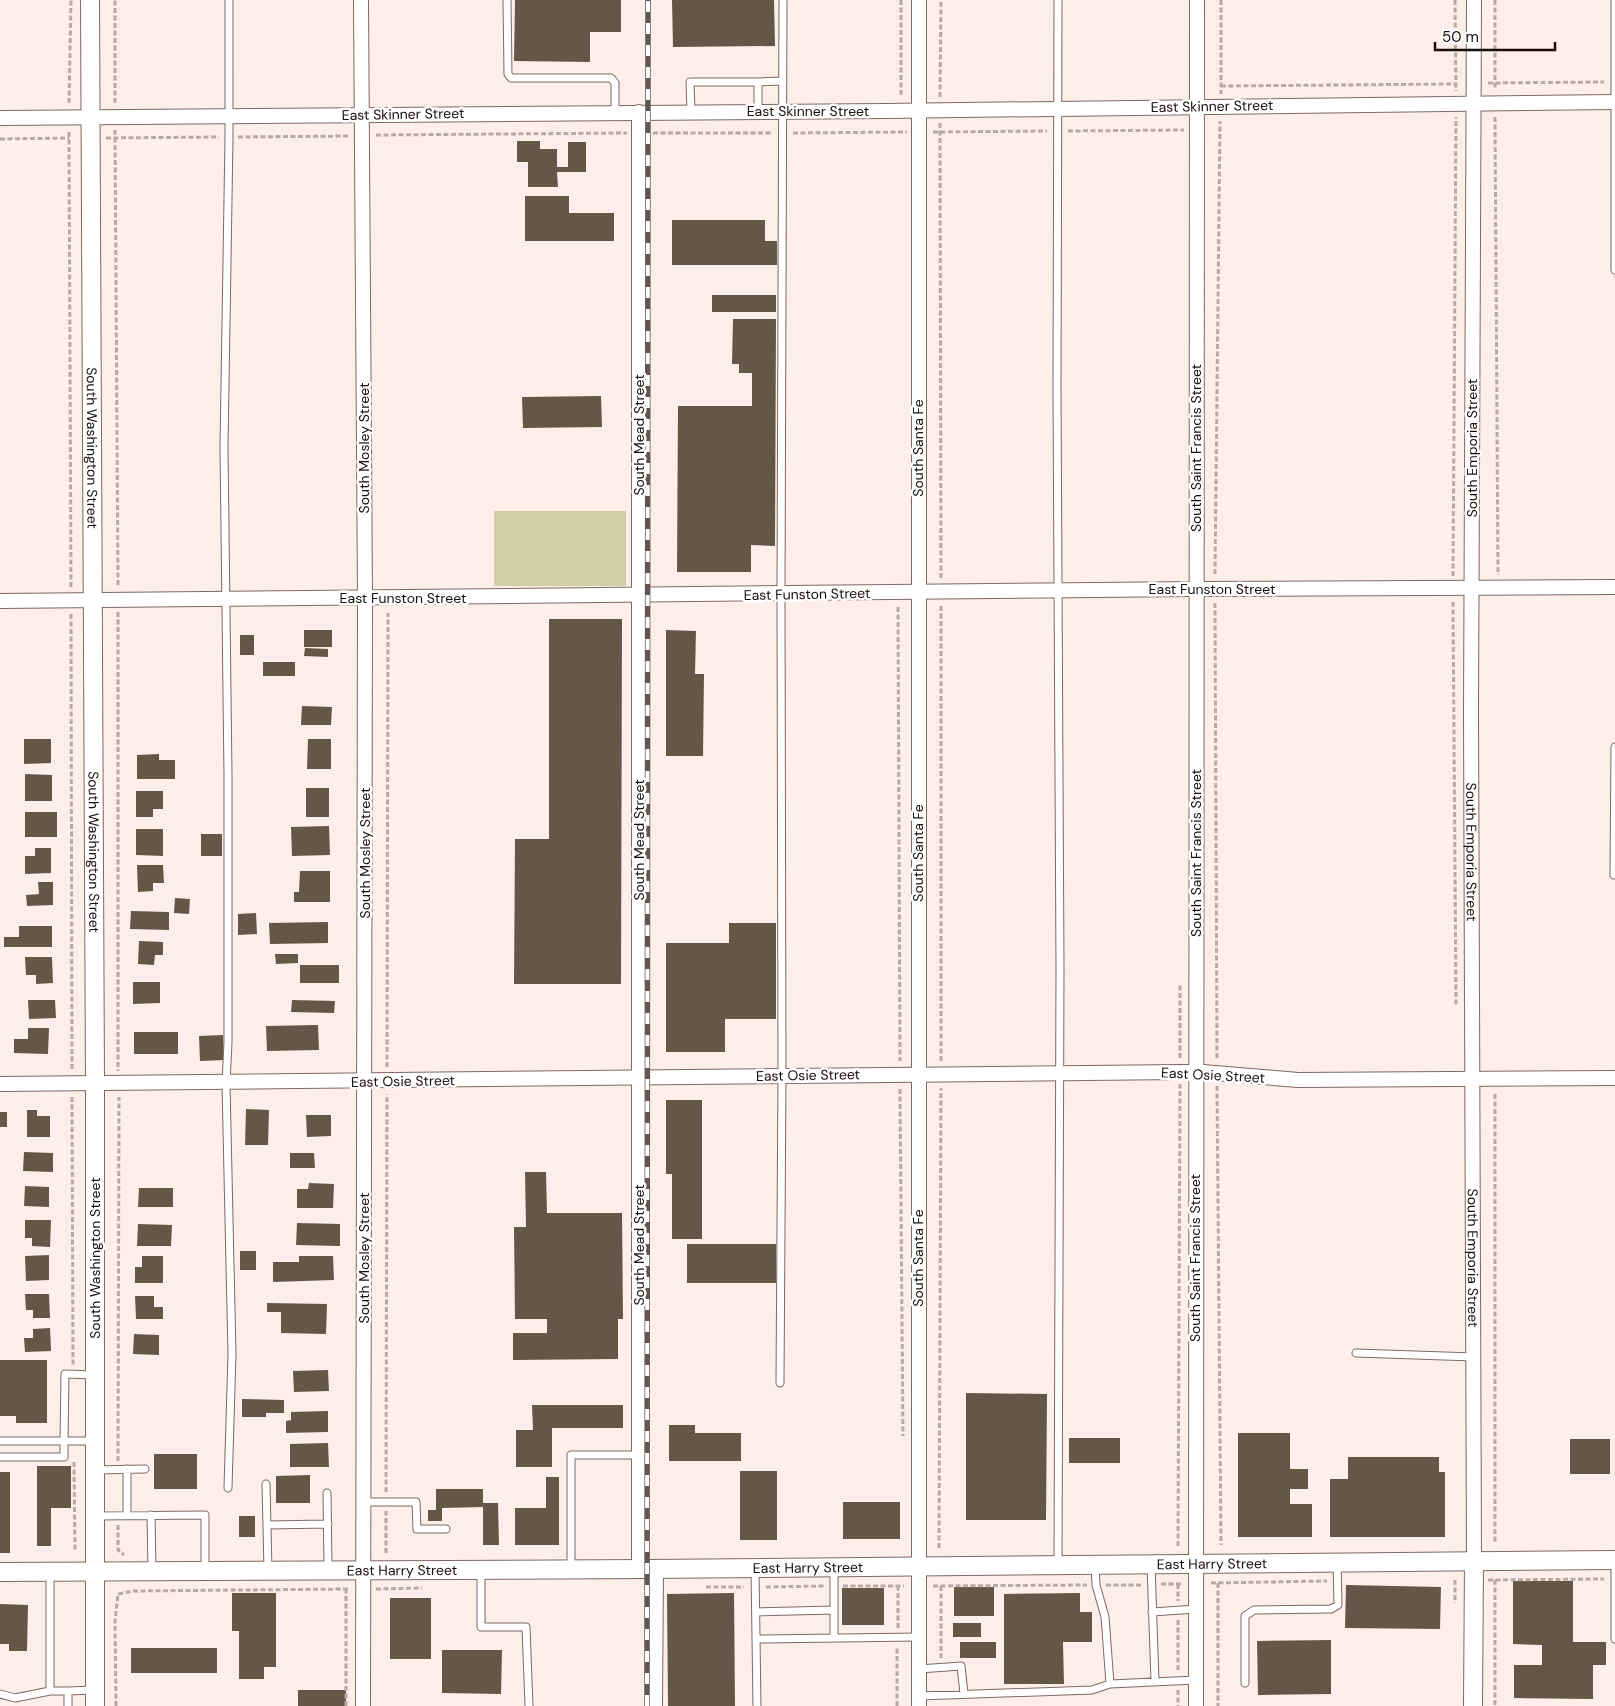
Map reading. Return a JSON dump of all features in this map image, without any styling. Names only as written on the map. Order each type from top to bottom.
[{"type":"street","name":"South Washington Street","points":[[90,0],[95,1084],[95,1698]]},
{"type":"street","name":"South Mosley Street","points":[[361,0],[365,598],[363,1706]]},
{"type":"street","name":"South Santa Fe","points":[[919,0],[919,1701]]},
{"type":"street","name":"South Saint Francis Street","points":[[1196,1706],[1197,0]]},
{"type":"street","name":"South Emporia Street","points":[[1473,1706],[1474,1079],[1471,588],[1474,0]]},
{"type":"street","name":"East Skinner Street","points":[[0,118],[1615,102]]},
{"type":"street","name":"South Mead Street","points":[[639,112],[639,1456],[655,1706]]},
{"type":"street","name":"East Funston Street","points":[[0,601],[1196,589],[1615,587]]},
{"type":"street","name":"East Osie Street","points":[[0,1084],[226,1084],[638,1077],[1180,1072],[1217,1073],[1298,1080],[1615,1078]]},
{"type":"street","name":"East Harry Street","points":[[0,1572],[96,1571],[152,1563],[205,1570],[328,1570],[364,1561],[481,1569],[834,1566],[918,1557],[1058,1565],[1337,1562],[1474,1552],[1615,1560]]},
{"type":"lane","points":[[228,1488],[232,1354],[226,1084],[228,1042],[227,600],[224,447],[229,137],[229,0]]},
{"type":"lane","points":[[507,0],[509,77],[611,78],[615,83],[615,112]]},
{"type":"lane","points":[[780,1383],[784,0]]},
{"type":"lane","points":[[1058,0],[1058,1565]]},
{"type":"lane","points":[[1615,0],[1615,270]]},
{"type":"lane","points":[[691,112],[690,82],[783,81]]},
{"type":"lane","points":[[758,82],[758,111]]},
{"type":"lane","points":[[1614,875],[1615,747]]},
{"type":"lane","points":[[1356,1353],[1474,1357]]},
{"type":"lane","points":[[0,1457],[64,1456],[65,1374],[95,1375]]},
{"type":"lane","points":[[0,1441],[95,1441]]},
{"type":"lane","points":[[571,1569],[571,1456],[639,1456]]},
{"type":"lane","points":[[127,1469],[128,1515]]},
{"type":"lane","points":[[95,1470],[145,1469]]},
{"type":"lane","points":[[266,1484],[268,1570]]},
{"type":"lane","points":[[327,1493],[328,1570]]},
{"type":"lane","points":[[364,1502],[416,1502],[417,1529],[446,1529]]},
{"type":"lane","points":[[151,1515],[152,1563]]},
{"type":"lane","points":[[95,1516],[205,1515],[205,1570]]},
{"type":"lane","points":[[267,1525],[328,1524]]},
{"type":"lane","points":[[1615,1560],[1615,1639]]},
{"type":"lane","points":[[1245,1684],[1245,1616],[1254,1610],[1331,1609],[1338,1605],[1337,1562]]},
{"type":"lane","points":[[1095,1564],[1096,1585],[1105,1617],[1110,1684]]},
{"type":"lane","points":[[1151,1564],[1155,1682]]},
{"type":"lane","points":[[834,1566],[834,1638]]},
{"type":"lane","points":[[755,1567],[757,1706]]},
{"type":"lane","points":[[481,1569],[481,1627],[526,1627],[529,1706]]},
{"type":"lane","points":[[50,1572],[50,1691]]},
{"type":"lane","points":[[1152,1612],[1196,1609]]},
{"type":"lane","points":[[756,1612],[834,1610]]},
{"type":"lane","points":[[757,1639],[919,1637]]},
{"type":"lane","points":[[919,1669],[962,1666],[964,1694]]},
{"type":"lane","points":[[919,1701],[964,1694],[1092,1690],[1110,1684],[1196,1680]]},
{"type":"lane","points":[[0,1694],[16,1698],[50,1691],[68,1692],[95,1698]]},
{"type":"lane","points":[[68,1692],[68,1706]]},
{"type":"path","points":[[70,0],[73,1375]]},
{"type":"path","points":[[115,0],[119,1084],[118,1470]]},
{"type":"path","points":[[901,0],[901,132]]},
{"type":"path","points":[[939,1548],[941,0]]},
{"type":"path","points":[[1220,0],[1221,86],[1215,589],[1221,1546]]},
{"type":"path","points":[[1495,0],[1498,576],[1508,576]]},
{"type":"path","points":[[1221,86],[1615,82]]},
{"type":"path","points":[[0,139],[1220,130]]},
{"type":"path","points":[[1178,1546],[1180,983]]},
{"type":"path","points":[[1495,1094],[1495,1543]]},
{"type":"path","points":[[74,1441],[75,1551]]},
{"type":"path","points":[[118,1516],[118,1550],[123,1555],[152,1563]]},
{"type":"path","points":[[1474,1552],[1495,1543],[1504,1543]]},
{"type":"path","points":[[1169,1546],[1229,1546]]},
{"type":"path","points":[[918,1557],[939,1548],[949,1548]]},
{"type":"path","points":[[364,1561],[395,1553]]},
{"type":"path","points":[[1446,1580],[1614,1579]]},
{"type":"path","points":[[1494,1580],[1495,1706]]},
{"type":"path","points":[[706,1587],[1152,1585],[1338,1581]]},
{"type":"path","points":[[1218,1583],[1218,1706]]},
{"type":"path","points":[[1178,1584],[1178,1706]]},
{"type":"path","points":[[940,1586],[940,1668]]},
{"type":"path","points":[[116,1706],[115,1621],[118,1594],[133,1591],[422,1588]]},
{"type":"path","points":[[346,1589],[346,1706]]},
{"type":"shaded area","points":[[494,511],[626,511],[626,586],[494,586]]},
{"type":"building","points":[[515,0],[621,0],[621,32],[590,32],[590,62],[514,61]]},
{"type":"building","points":[[672,0],[774,0],[775,46],[673,47]]},
{"type":"building","points":[[517,141],[540,141],[540,149],[557,149],[557,167],[568,167],[568,142],[586,142],[586,172],[557,172],[558,187],[528,187],[528,162],[517,162]]},
{"type":"building","points":[[525,196],[569,196],[569,213],[614,213],[614,241],[525,241]]},
{"type":"building","points":[[672,220],[765,220],[765,241],[777,241],[777,265],[672,265]]},
{"type":"building","points":[[712,295],[776,295],[776,312],[712,312]]},
{"type":"building","points":[[733,319],[776,319],[775,546],[751,545],[751,572],[677,572],[678,406],[752,406],[752,373],[739,373],[739,364],[732,364]]},
{"type":"building","points":[[601,396],[602,427],[523,428],[522,397]]},
{"type":"building","points":[[549,619],[622,619],[621,984],[514,984],[515,839],[549,839]]},
{"type":"building","points":[[304,630],[332,630],[332,647],[304,647]]},
{"type":"building","points":[[666,630],[696,631],[695,674],[704,674],[703,756],[666,756]]},
{"type":"building","points":[[240,635],[254,635],[254,655],[240,655]]},
{"type":"building","points":[[305,648],[328,649],[328,657],[304,656]]},
{"type":"building","points":[[263,662],[295,662],[295,676],[263,676]]},
{"type":"building","points":[[302,706],[332,707],[331,725],[301,725]]},
{"type":"building","points":[[24,739],[51,739],[51,763],[24,764]]},
{"type":"building","points":[[308,739],[331,739],[331,769],[307,769]]},
{"type":"building","points":[[159,754],[159,760],[175,760],[175,779],[137,779],[137,755]]},
{"type":"building","points":[[25,774],[52,775],[52,801],[25,801]]},
{"type":"building","points":[[306,788],[329,788],[329,817],[306,817]]},
{"type":"building","points":[[136,791],[163,791],[163,809],[153,809],[153,817],[136,817]]},
{"type":"building","points":[[25,812],[57,812],[57,837],[25,837]]},
{"type":"building","points":[[329,826],[330,855],[292,856],[291,827]]},
{"type":"building","points":[[136,829],[163,829],[163,856],[136,855]]},
{"type":"building","points":[[201,834],[222,834],[222,856],[201,856]]},
{"type":"building","points":[[35,848],[51,848],[51,873],[25,874],[25,856],[35,856]]},
{"type":"building","points":[[137,865],[163,865],[164,883],[153,883],[153,891],[138,892]]},
{"type":"building","points":[[300,871],[330,871],[330,902],[294,902],[294,892],[299,892]]},
{"type":"building","points":[[38,882],[53,882],[53,905],[27,906],[26,895],[39,894]]},
{"type":"building","points":[[175,898],[190,899],[189,914],[174,913]]},
{"type":"building","points":[[131,911],[169,912],[169,930],[130,929]]},
{"type":"building","points":[[256,913],[257,934],[238,935],[238,914]]},
{"type":"building","points":[[328,922],[328,943],[270,944],[269,923]]},
{"type":"building","points":[[729,923],[776,923],[776,1019],[725,1019],[725,1052],[666,1052],[666,943],[729,943]]},
{"type":"building","points":[[19,926],[52,926],[52,947],[4,947],[4,937],[19,937]]},
{"type":"building","points":[[139,941],[163,942],[163,955],[155,955],[154,965],[138,964]]},
{"type":"building","points":[[275,954],[298,954],[298,963],[276,964]]},
{"type":"building","points":[[25,957],[52,957],[53,983],[36,984],[36,975],[26,975]]},
{"type":"building","points":[[300,965],[339,965],[339,983],[300,983]]},
{"type":"building","points":[[133,982],[160,982],[160,1003],[133,1004]]},
{"type":"building","points":[[28,1000],[55,1000],[56,1018],[29,1019]]},
{"type":"building","points":[[292,1000],[335,1001],[334,1013],[291,1012]]},
{"type":"building","points":[[318,1025],[319,1050],[267,1051],[266,1026]]},
{"type":"building","points":[[28,1028],[49,1028],[48,1054],[14,1053],[14,1039],[28,1039]]},
{"type":"building","points":[[134,1032],[178,1032],[178,1054],[134,1054]]},
{"type":"building","points":[[223,1035],[224,1060],[200,1061],[199,1036]]},
{"type":"building","points":[[666,1100],[702,1100],[702,1239],[672,1239],[672,1174],[666,1174]]},
{"type":"building","points":[[246,1109],[269,1110],[268,1145],[245,1145]]},
{"type":"building","points":[[27,1110],[37,1110],[37,1116],[50,1116],[50,1137],[27,1137]]},
{"type":"building","points":[[0,1112],[7,1112],[7,1127],[0,1127]]},
{"type":"building","points":[[306,1115],[331,1115],[331,1136],[307,1137]]},
{"type":"building","points":[[24,1152],[53,1153],[53,1172],[23,1171]]},
{"type":"building","points":[[290,1153],[314,1153],[315,1168],[290,1168]]},
{"type":"building","points":[[525,1172],[546,1172],[547,1213],[622,1213],[623,1319],[618,1319],[618,1359],[513,1360],[513,1333],[547,1333],[547,1319],[515,1319],[514,1227],[526,1227]]},
{"type":"building","points":[[309,1183],[334,1184],[333,1208],[297,1208],[297,1189],[308,1189]]},
{"type":"building","points":[[25,1186],[49,1187],[49,1207],[24,1206]]},
{"type":"building","points":[[139,1188],[173,1188],[173,1207],[138,1207]]},
{"type":"building","points":[[25,1220],[51,1220],[50,1247],[32,1246],[32,1238],[25,1238]]},
{"type":"building","points":[[297,1223],[340,1224],[340,1246],[296,1245]]},
{"type":"building","points":[[138,1224],[172,1225],[171,1246],[137,1246]]},
{"type":"building","points":[[687,1244],[776,1244],[776,1283],[687,1283]]},
{"type":"building","points":[[240,1251],[256,1251],[256,1270],[240,1270]]},
{"type":"building","points":[[49,1255],[49,1280],[26,1281],[25,1256]]},
{"type":"building","points":[[142,1256],[163,1256],[163,1283],[135,1283],[135,1267],[142,1267]]},
{"type":"building","points":[[299,1256],[333,1256],[334,1280],[273,1282],[273,1262],[299,1262]]},
{"type":"building","points":[[25,1294],[49,1294],[50,1318],[33,1318],[33,1310],[26,1310]]},
{"type":"building","points":[[135,1296],[154,1296],[154,1307],[163,1307],[163,1319],[136,1319]]},
{"type":"building","points":[[267,1303],[327,1304],[326,1334],[281,1333],[281,1312],[267,1312]]},
{"type":"building","points":[[50,1328],[51,1351],[25,1352],[24,1338],[33,1338],[33,1329]]},
{"type":"building","points":[[134,1334],[159,1335],[159,1355],[133,1354]]},
{"type":"building","points":[[0,1360],[47,1360],[47,1423],[16,1423],[16,1416],[0,1416]]},
{"type":"building","points":[[328,1370],[329,1391],[294,1392],[293,1371]]},
{"type":"building","points":[[966,1393],[1047,1394],[1046,1520],[966,1520]]},
{"type":"building","points":[[242,1399],[284,1400],[284,1413],[266,1413],[266,1417],[242,1417]]},
{"type":"building","points":[[532,1405],[623,1405],[623,1428],[552,1428],[552,1467],[516,1467],[516,1430],[533,1430]]},
{"type":"building","points":[[328,1411],[328,1432],[286,1433],[286,1421],[291,1420],[291,1412]]},
{"type":"building","points":[[669,1425],[695,1425],[695,1433],[741,1433],[741,1461],[669,1461]]},
{"type":"building","points":[[1238,1433],[1290,1433],[1290,1469],[1308,1469],[1308,1489],[1290,1489],[1290,1504],[1312,1504],[1312,1537],[1238,1537]]},
{"type":"building","points":[[1069,1438],[1120,1438],[1120,1463],[1069,1463]]},
{"type":"building","points":[[1570,1439],[1610,1439],[1610,1474],[1570,1474]]},
{"type":"building","points":[[328,1443],[329,1467],[290,1467],[290,1444]]},
{"type":"building","points":[[154,1454],[197,1454],[197,1489],[154,1489]]},
{"type":"building","points":[[1348,1457],[1439,1457],[1439,1472],[1445,1472],[1445,1537],[1330,1537],[1330,1479],[1348,1479]]},
{"type":"building","points":[[37,1466],[71,1466],[71,1508],[51,1508],[51,1546],[37,1546]]},
{"type":"building","points":[[740,1471],[777,1471],[777,1540],[740,1540]]},
{"type":"building","points":[[0,1472],[10,1472],[10,1553],[0,1553]]},
{"type":"building","points":[[310,1475],[310,1503],[276,1503],[276,1476]]},
{"type":"building","points":[[546,1477],[559,1477],[559,1545],[515,1545],[515,1508],[546,1508]]},
{"type":"building","points":[[436,1489],[483,1489],[483,1503],[498,1503],[499,1545],[483,1545],[483,1507],[442,1508],[442,1521],[428,1521],[428,1510],[436,1510]]},
{"type":"building","points":[[843,1502],[900,1502],[900,1539],[843,1539]]},
{"type":"building","points":[[239,1516],[255,1516],[255,1537],[239,1537]]},
{"type":"building","points":[[1513,1581],[1573,1581],[1573,1642],[1606,1642],[1606,1665],[1593,1665],[1593,1699],[1514,1698],[1514,1665],[1542,1665],[1542,1645],[1513,1644]]},
{"type":"building","points":[[1346,1585],[1441,1587],[1440,1629],[1345,1628]]},
{"type":"building","points":[[954,1587],[994,1587],[994,1616],[954,1616]]},
{"type":"building","points":[[842,1588],[884,1588],[884,1625],[842,1625]]},
{"type":"building","points":[[232,1593],[276,1593],[276,1667],[264,1667],[264,1679],[239,1679],[239,1631],[232,1631]]},
{"type":"building","points":[[734,1593],[735,1706],[668,1706],[667,1594]]},
{"type":"building","points":[[1080,1593],[1080,1612],[1092,1612],[1092,1642],[1063,1642],[1064,1684],[1004,1684],[1004,1594]]},
{"type":"building","points":[[390,1598],[431,1598],[431,1659],[390,1659]]},
{"type":"building","points":[[0,1604],[28,1605],[27,1651],[9,1651],[9,1644],[0,1644]]},
{"type":"building","points":[[953,1623],[981,1623],[981,1637],[953,1637]]},
{"type":"building","points":[[1331,1640],[1331,1694],[1258,1695],[1257,1641]]},
{"type":"building","points":[[960,1642],[996,1642],[996,1658],[960,1658]]},
{"type":"building","points":[[131,1648],[217,1648],[217,1673],[131,1673]]},
{"type":"building","points":[[442,1650],[502,1650],[501,1694],[442,1693]]},
{"type":"building","points":[[298,1690],[346,1690],[346,1706],[298,1706]]},
{"type":"railway","points":[[647,1706],[648,0]]}]
